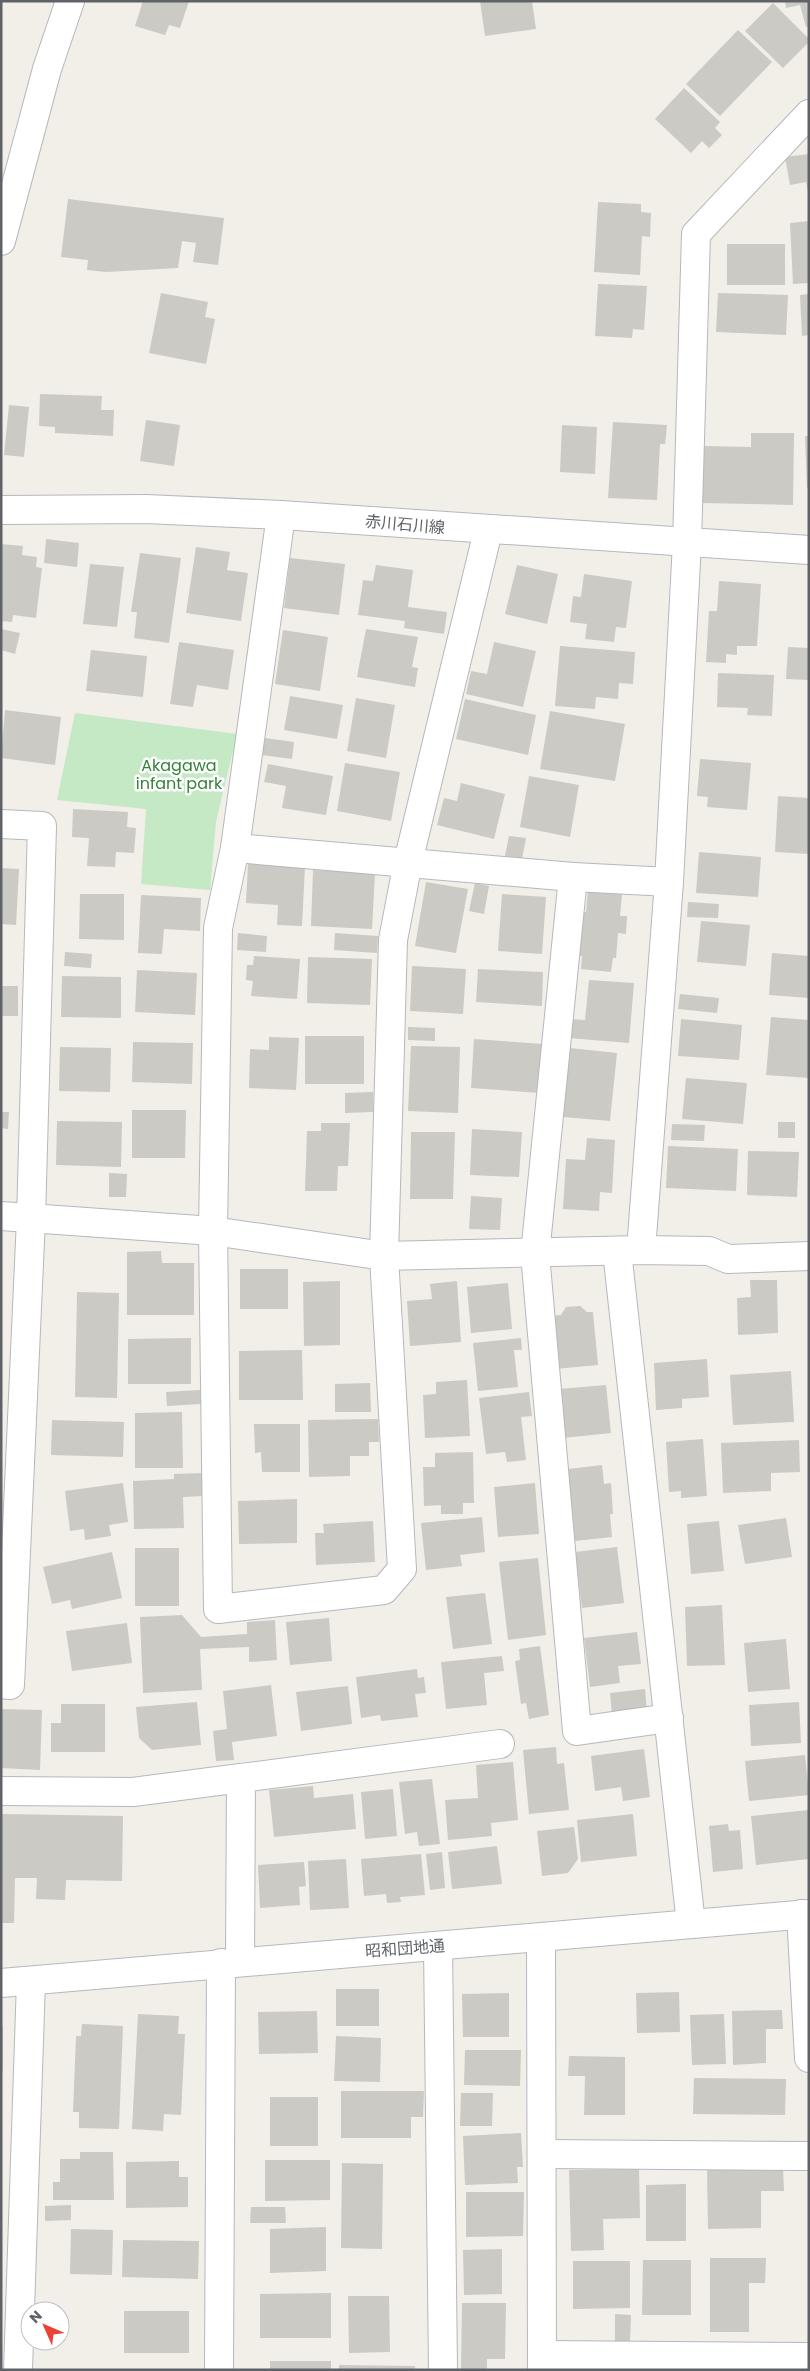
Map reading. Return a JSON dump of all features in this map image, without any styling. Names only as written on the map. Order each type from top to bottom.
[{"type":"street","points":[[1,241],[47,69],[70,1]]},
{"type":"street","points":[[691,1924],[669,1718],[629,1250],[669,882],[688,544],[696,234],[809,114]]},
{"type":"street","name":"赤川石川線","points":[[1,510],[146,509],[280,515],[688,544],[809,550]]},
{"type":"street","points":[[280,515],[235,848],[218,928],[213,1231],[218,1609],[384,1590],[402,1569],[384,1256],[393,940],[408,862],[488,530]]},
{"type":"street","points":[[1,824],[42,826],[31,1219],[10,1685],[1,1684]]},
{"type":"street","points":[[235,848],[573,877],[669,882]]},
{"type":"street","points":[[573,877],[535,1254],[577,1731],[669,1718]]},
{"type":"street","points":[[1,1216],[213,1231],[384,1256],[535,1254],[629,1250],[709,1252],[728,1259],[809,1256]]},
{"type":"street","points":[[1,1791],[133,1792],[500,1744]]},
{"type":"street","points":[[219,2370],[230,1962],[241,1778]]},
{"type":"street","points":[[805,1914],[809,2058]]},
{"type":"street","name":"昭和団地通","points":[[1,1983],[805,1914]]},
{"type":"street","points":[[541,1938],[542,2363],[809,2357]]},
{"type":"street","points":[[438,1946],[443,2370]]},
{"type":"street","points":[[18,2370],[31,1981]]},
{"type":"street","points":[[543,2154],[809,2156]]},
{"type":"green space","name":"Akagawa infant park","points":[[75,713],[237,734],[216,822],[210,890],[141,884],[146,809],[57,800]]},
{"type":"building","points":[[143,1],[189,1],[180,28],[169,25],[165,35],[135,26]]},
{"type":"building","points":[[480,1],[532,1],[536,29],[485,36]]},
{"type":"building","points":[[785,1],[809,1],[809,26],[806,27],[800,5],[786,8]]},
{"type":"building","points":[[773,3],[809,39],[809,42],[783,68],[745,31]]},
{"type":"building","points":[[738,30],[772,62],[720,116],[686,84]]},
{"type":"building","points":[[684,88],[720,122],[715,128],[722,135],[709,148],[702,141],[691,153],[655,119]]},
{"type":"building","points":[[809,154],[808,192],[806,182],[790,185],[785,157]]},
{"type":"building","points":[[68,199],[224,218],[218,265],[193,262],[196,243],[182,241],[178,268],[106,272],[87,270],[88,260],[61,257]]},
{"type":"building","points":[[598,202],[641,204],[641,212],[651,213],[650,237],[642,236],[640,275],[594,272]]},
{"type":"building","points":[[809,221],[809,283],[793,284],[790,223]]},
{"type":"building","points":[[727,244],[785,244],[785,285],[727,285]]},
{"type":"building","points":[[598,284],[647,286],[644,330],[633,329],[632,338],[595,336]]},
{"type":"building","points":[[161,293],[208,302],[205,317],[215,319],[206,364],[149,353]]},
{"type":"building","points":[[718,293],[788,295],[786,335],[716,332]]},
{"type":"building","points":[[809,294],[809,335],[802,336],[800,295]]},
{"type":"building","points":[[40,394],[102,396],[101,410],[114,410],[113,436],[55,433],[55,427],[39,426]]},
{"type":"building","points":[[9,405],[29,407],[24,457],[4,455]]},
{"type":"building","points":[[146,420],[180,425],[174,466],[140,461]]},
{"type":"building","points":[[613,422],[667,425],[665,444],[660,444],[657,500],[608,498]]},
{"type":"building","points":[[562,425],[597,427],[595,474],[560,472]]},
{"type":"building","points":[[751,433],[794,433],[793,505],[702,503],[704,446],[751,447]]},
{"type":"building","points":[[805,436],[809,436],[809,488],[807,488]]},
{"type":"building","points":[[46,539],[79,543],[77,567],[44,563]]},
{"type":"building","points":[[1,544],[23,546],[22,555],[37,557],[36,567],[42,568],[36,618],[13,615],[12,622],[1,621]]},
{"type":"building","points":[[196,547],[230,552],[227,570],[248,573],[241,621],[186,613]]},
{"type":"building","points":[[140,553],[181,558],[169,643],[134,638],[137,612],[131,612]]},
{"type":"building","points":[[290,558],[345,564],[339,615],[284,608]]},
{"type":"building","points":[[90,564],[124,567],[117,627],[83,624]]},
{"type":"building","points":[[376,565],[413,570],[408,607],[447,612],[444,634],[404,628],[405,621],[358,615],[363,580],[373,581]]},
{"type":"building","points":[[517,565],[558,574],[547,624],[505,614]]},
{"type":"building","points":[[584,574],[632,581],[626,628],[616,627],[614,642],[585,639],[587,624],[570,622],[573,596],[581,597]]},
{"type":"building","points":[[719,581],[761,584],[757,646],[737,646],[737,655],[726,654],[726,663],[706,662],[709,611],[717,611]]},
{"type":"building","points":[[1,629],[20,633],[15,654],[1,650]]},
{"type":"building","points":[[366,629],[418,637],[412,667],[418,668],[415,687],[357,677]]},
{"type":"building","points":[[283,630],[328,637],[320,691],[275,684]]},
{"type":"building","points":[[179,642],[234,650],[228,690],[197,685],[193,707],[170,704]]},
{"type":"building","points":[[494,642],[536,651],[523,707],[466,694],[471,671],[487,674]]},
{"type":"building","points":[[560,646],[635,652],[633,684],[619,683],[618,699],[596,697],[595,709],[555,706]]},
{"type":"building","points":[[788,647],[809,648],[809,680],[786,679]]},
{"type":"building","points":[[91,650],[147,656],[143,697],[86,691]]},
{"type":"building","points":[[718,673],[774,675],[772,716],[747,715],[748,708],[717,707]]},
{"type":"building","points":[[290,696],[343,705],[337,739],[284,730]]},
{"type":"building","points":[[356,698],[395,705],[386,758],[347,751]]},
{"type":"building","points":[[465,699],[536,715],[528,755],[456,739]]},
{"type":"building","points":[[5,710],[61,717],[55,765],[1,758]]},
{"type":"building","points":[[550,711],[625,724],[615,781],[540,769]]},
{"type":"building","points":[[265,738],[294,742],[292,759],[262,755]]},
{"type":"building","points":[[700,759],[751,763],[747,810],[707,807],[708,797],[697,796]]},
{"type":"building","points":[[345,763],[400,772],[391,821],[337,811]]},
{"type":"building","points":[[268,764],[333,776],[326,815],[282,808],[286,786],[264,782]]},
{"type":"building","points":[[529,776],[579,785],[570,837],[520,827]]},
{"type":"building","points":[[461,783],[505,794],[494,839],[437,825],[444,798],[457,801]]},
{"type":"building","points":[[778,796],[809,798],[809,854],[775,852]]},
{"type":"building","points":[[73,809],[128,812],[127,827],[136,828],[134,853],[116,852],[115,867],[87,866],[89,838],[72,837]]},
{"type":"building","points":[[509,836],[526,838],[522,859],[505,856]]},
{"type":"building","points":[[699,852],[761,857],[758,897],[696,893]]},
{"type":"building","points":[[248,864],[305,866],[302,926],[277,925],[278,905],[246,903]]},
{"type":"building","points":[[1,868],[19,869],[16,925],[1,924]]},
{"type":"building","points":[[313,870],[375,873],[372,929],[311,926]]},
{"type":"building","points":[[426,882],[468,889],[456,953],[415,946]]},
{"type":"building","points":[[475,883],[489,886],[484,914],[469,911]]},
{"type":"building","points":[[588,890],[622,894],[620,916],[627,916],[626,934],[618,933],[616,958],[613,958],[611,972],[581,969],[582,956],[576,956],[580,912],[586,912]]},
{"type":"building","points":[[80,894],[124,894],[124,940],[79,939]]},
{"type":"building","points":[[502,894],[546,897],[542,954],[498,951]]},
{"type":"building","points":[[141,895],[201,898],[200,931],[164,929],[162,954],[138,953]]},
{"type":"building","points":[[688,902],[719,904],[718,918],[687,917]]},
{"type":"building","points":[[701,921],[750,925],[746,966],[697,962]]},
{"type":"building","points":[[238,933],[267,936],[266,952],[237,950]]},
{"type":"building","points":[[335,933],[378,936],[377,953],[334,950]]},
{"type":"building","points":[[65,952],[92,954],[91,968],[64,966]]},
{"type":"building","points":[[772,953],[809,956],[809,998],[769,995]]},
{"type":"building","points":[[254,956],[300,959],[297,999],[251,996],[253,981],[246,980],[247,965],[253,965]]},
{"type":"building","points":[[308,957],[372,959],[370,1005],[307,1003]]},
{"type":"building","points":[[412,966],[466,969],[463,1014],[410,1011]]},
{"type":"building","points":[[478,969],[543,972],[542,1006],[476,1002]]},
{"type":"building","points":[[137,970],[197,973],[195,1015],[135,1012]]},
{"type":"building","points":[[62,976],[121,977],[121,1018],[61,1017]]},
{"type":"building","points":[[589,980],[634,983],[629,1043],[568,1038],[570,1019],[585,1020]]},
{"type":"building","points":[[1,986],[18,986],[18,1016],[1,1016]]},
{"type":"building","points":[[680,994],[719,998],[717,1013],[678,1009]]},
{"type":"building","points":[[771,1017],[809,1020],[809,1078],[766,1075]]},
{"type":"building","points":[[681,1019],[742,1025],[739,1060],[678,1056]]},
{"type":"building","points":[[408,1027],[435,1028],[435,1041],[408,1040]]},
{"type":"building","points":[[305,1036],[364,1036],[364,1084],[305,1084]]},
{"type":"building","points":[[269,1037],[299,1038],[296,1090],[249,1088],[250,1049],[269,1050]]},
{"type":"building","points":[[474,1039],[543,1044],[539,1093],[471,1088]]},
{"type":"building","points":[[133,1042],[193,1043],[192,1084],[132,1082]]},
{"type":"building","points":[[411,1046],[460,1047],[458,1113],[408,1111]]},
{"type":"building","points":[[60,1047],[111,1048],[110,1092],[59,1091]]},
{"type":"building","points":[[570,1048],[617,1053],[610,1121],[563,1117]]},
{"type":"building","points":[[686,1078],[747,1083],[743,1124],[682,1119]]},
{"type":"building","points":[[373,1092],[373,1112],[345,1113],[345,1093]]},
{"type":"building","points":[[132,1110],[186,1110],[185,1158],[132,1158]]},
{"type":"building","points":[[1,1112],[9,1112],[8,1129],[1,1128]]},
{"type":"building","points":[[57,1121],[122,1122],[121,1167],[56,1165]]},
{"type":"building","points":[[778,1122],[795,1122],[795,1138],[778,1138]]},
{"type":"building","points":[[321,1123],[350,1123],[348,1166],[338,1166],[337,1191],[305,1191],[307,1131],[321,1131]]},
{"type":"building","points":[[672,1124],[705,1125],[704,1141],[671,1140]]},
{"type":"building","points":[[472,1129],[522,1132],[519,1177],[470,1175]]},
{"type":"building","points":[[411,1132],[455,1132],[453,1199],[410,1199]]},
{"type":"building","points":[[587,1138],[615,1140],[612,1193],[600,1192],[599,1211],[563,1209],[566,1159],[585,1160]]},
{"type":"building","points":[[668,1146],[738,1149],[736,1191],[666,1188]]},
{"type":"building","points":[[748,1151],[799,1152],[797,1197],[747,1195]]},
{"type":"building","points":[[109,1173],[127,1174],[126,1197],[109,1197]]},
{"type":"building","points":[[471,1196],[502,1198],[500,1230],[469,1229]]},
{"type":"building","points":[[161,1251],[162,1263],[194,1263],[194,1315],[127,1315],[127,1252]]},
{"type":"building","points":[[240,1269],[288,1269],[288,1309],[240,1309]]},
{"type":"building","points":[[750,1280],[777,1280],[778,1333],[738,1335],[737,1298],[751,1297]]},
{"type":"building","points":[[340,1281],[340,1345],[304,1346],[303,1282]]},
{"type":"building","points":[[457,1281],[461,1342],[410,1346],[407,1301],[432,1299],[430,1284]]},
{"type":"building","points":[[508,1283],[512,1329],[471,1333],[467,1287]]},
{"type":"building","points":[[77,1292],[119,1293],[117,1398],[75,1397]]},
{"type":"building","points":[[580,1306],[587,1312],[593,1312],[598,1365],[555,1369],[550,1316],[561,1315],[566,1307]]},
{"type":"building","points":[[191,1338],[191,1384],[128,1384],[128,1339]]},
{"type":"building","points":[[521,1338],[522,1350],[514,1350],[518,1387],[478,1391],[473,1343]]},
{"type":"building","points":[[302,1350],[303,1400],[239,1400],[239,1351]]},
{"type":"building","points":[[707,1359],[709,1397],[682,1399],[682,1408],[656,1410],[654,1363]]},
{"type":"building","points":[[791,1371],[794,1422],[733,1425],[730,1375]]},
{"type":"building","points":[[467,1380],[470,1436],[425,1438],[423,1395],[436,1394],[436,1382]]},
{"type":"building","points":[[370,1383],[371,1412],[335,1412],[335,1384]]},
{"type":"building","points":[[606,1385],[611,1433],[563,1438],[559,1389]]},
{"type":"building","points":[[200,1390],[201,1404],[167,1406],[166,1392]]},
{"type":"building","points":[[529,1392],[532,1416],[521,1417],[526,1460],[507,1462],[505,1452],[486,1454],[479,1398]]},
{"type":"building","points":[[182,1412],[183,1468],[135,1468],[135,1413]]},
{"type":"building","points":[[378,1419],[379,1442],[369,1442],[369,1456],[350,1456],[350,1476],[309,1477],[308,1420]]},
{"type":"building","points":[[52,1420],[124,1422],[123,1457],[51,1455]]},
{"type":"building","points":[[254,1424],[300,1424],[300,1472],[262,1472],[261,1452],[255,1453]]},
{"type":"building","points":[[703,1439],[707,1496],[681,1498],[681,1491],[669,1492],[666,1442]]},
{"type":"building","points":[[799,1440],[800,1472],[771,1473],[771,1491],[723,1493],[721,1443]]},
{"type":"building","points":[[473,1452],[474,1503],[463,1503],[463,1514],[441,1514],[441,1505],[424,1506],[423,1467],[435,1467],[435,1453]]},
{"type":"building","points":[[602,1465],[604,1484],[611,1483],[613,1514],[610,1514],[612,1537],[575,1541],[568,1469]]},
{"type":"building","points":[[204,1473],[204,1496],[183,1497],[184,1528],[134,1529],[133,1481],[174,1479],[174,1474]]},
{"type":"building","points":[[123,1483],[128,1522],[109,1525],[111,1536],[85,1540],[84,1529],[70,1531],[65,1491]]},
{"type":"building","points":[[535,1483],[539,1534],[498,1537],[494,1487]]},
{"type":"building","points":[[297,1499],[297,1543],[239,1544],[238,1501]]},
{"type":"building","points":[[482,1517],[485,1552],[460,1555],[462,1566],[426,1570],[421,1523]]},
{"type":"building","points":[[786,1518],[792,1557],[745,1564],[738,1525]]},
{"type":"building","points":[[373,1521],[375,1562],[316,1565],[315,1533],[324,1533],[323,1524]]},
{"type":"building","points":[[719,1521],[724,1571],[691,1574],[687,1524]]},
{"type":"building","points":[[617,1547],[624,1603],[582,1608],[575,1552]]},
{"type":"building","points":[[135,1548],[179,1548],[179,1606],[135,1606]]},
{"type":"building","points":[[112,1552],[122,1598],[72,1609],[70,1600],[52,1604],[43,1567]]},
{"type":"building","points":[[538,1558],[546,1635],[508,1640],[499,1562]]},
{"type":"building","points":[[485,1593],[492,1644],[453,1649],[446,1597]]},
{"type":"building","points":[[722,1605],[725,1665],[687,1666],[685,1607]]},
{"type":"building","points":[[182,1615],[201,1637],[247,1634],[247,1622],[275,1620],[277,1660],[249,1662],[249,1647],[200,1649],[202,1690],[143,1693],[140,1617]]},
{"type":"building","points":[[329,1618],[332,1661],[290,1665],[286,1622]]},
{"type":"building","points":[[127,1623],[132,1663],[72,1671],[66,1631]]},
{"type":"building","points":[[637,1632],[641,1664],[618,1666],[620,1683],[590,1687],[584,1638]]},
{"type":"building","points":[[786,1639],[790,1689],[748,1692],[744,1643]]},
{"type":"building","points":[[540,1646],[549,1715],[529,1719],[526,1703],[521,1704],[515,1661],[520,1660],[519,1649]]},
{"type":"building","points":[[502,1656],[504,1671],[484,1673],[487,1705],[446,1709],[441,1662]]},
{"type":"building","points":[[417,1669],[418,1678],[424,1677],[426,1693],[415,1694],[418,1717],[381,1721],[380,1715],[361,1718],[356,1677]]},
{"type":"building","points":[[271,1685],[277,1736],[232,1742],[234,1760],[216,1761],[213,1731],[227,1729],[223,1691]]},
{"type":"building","points":[[348,1686],[352,1724],[301,1731],[296,1692]]},
{"type":"building","points":[[645,1689],[647,1712],[612,1715],[610,1693]]},
{"type":"building","points":[[197,1702],[201,1745],[152,1750],[139,1738],[136,1707]]},
{"type":"building","points":[[799,1702],[801,1743],[751,1746],[749,1705]]},
{"type":"building","points":[[61,1704],[105,1704],[105,1752],[51,1752],[51,1723],[61,1723]]},
{"type":"building","points":[[1,1709],[42,1710],[40,1770],[1,1768]]},
{"type":"building","points":[[556,1747],[557,1764],[564,1763],[569,1810],[529,1814],[523,1750]]},
{"type":"building","points":[[644,1749],[650,1797],[623,1801],[621,1787],[595,1791],[591,1756]]},
{"type":"building","points":[[805,1755],[809,1795],[749,1801],[745,1761]]},
{"type":"building","points":[[513,1762],[518,1820],[491,1823],[492,1836],[448,1840],[445,1800],[478,1798],[476,1765]]},
{"type":"building","points":[[432,1779],[440,1844],[419,1846],[417,1832],[405,1834],[399,1782]]},
{"type":"building","points":[[313,1786],[314,1798],[353,1794],[356,1829],[274,1837],[269,1790]]},
{"type":"building","points":[[393,1789],[397,1836],[365,1839],[361,1792]]},
{"type":"building","points":[[809,1810],[809,1859],[756,1865],[751,1816]]},
{"type":"building","points":[[1,1814],[123,1816],[122,1881],[66,1880],[65,1900],[36,1899],[37,1878],[15,1878],[14,1923],[1,1923]]},
{"type":"building","points":[[633,1814],[637,1856],[581,1862],[577,1820]]},
{"type":"building","points":[[728,1824],[729,1831],[740,1830],[743,1869],[713,1872],[709,1826]]},
{"type":"building","points":[[574,1827],[578,1859],[568,1873],[542,1876],[537,1831]]},
{"type":"building","points":[[497,1846],[502,1884],[452,1889],[448,1852]]},
{"type":"building","points":[[442,1852],[445,1888],[430,1890],[426,1854]]},
{"type":"building","points":[[421,1854],[425,1895],[400,1897],[401,1902],[387,1903],[386,1894],[364,1896],[361,1859]]},
{"type":"building","points":[[346,1859],[349,1908],[310,1910],[308,1861]]},
{"type":"building","points":[[304,1862],[306,1886],[299,1887],[300,1905],[260,1908],[258,1865]]},
{"type":"building","points":[[336,1989],[379,1989],[379,2026],[336,2026]]},
{"type":"building","points":[[679,1992],[680,2032],[637,2033],[636,1993]]},
{"type":"building","points":[[509,1993],[509,2037],[463,2037],[462,1994]]},
{"type":"building","points":[[782,2010],[783,2029],[766,2029],[766,2063],[733,2065],[732,2011]]},
{"type":"building","points":[[317,2011],[318,2053],[259,2054],[258,2012]]},
{"type":"building","points":[[138,2014],[179,2016],[178,2034],[185,2034],[181,2115],[164,2114],[163,2131],[132,2129]]},
{"type":"building","points":[[724,2014],[726,2064],[692,2065],[690,2015]]},
{"type":"building","points":[[82,2024],[123,2026],[119,2129],[79,2128],[79,2112],[73,2112],[76,2036],[81,2036]]},
{"type":"building","points":[[1,2026],[3,2026],[3,2071],[1,2071]]},
{"type":"building","points":[[336,2036],[381,2038],[380,2082],[334,2081]]},
{"type":"building","points":[[465,2050],[521,2050],[520,2086],[464,2085]]},
{"type":"building","points":[[569,2056],[625,2057],[625,2115],[584,2115],[585,2076],[568,2076]]},
{"type":"building","points":[[694,2078],[786,2079],[785,2115],[693,2114]]},
{"type":"building","points":[[341,2091],[424,2091],[423,2117],[411,2117],[411,2138],[341,2138]]},
{"type":"building","points":[[461,2093],[493,2093],[492,2126],[460,2126]]},
{"type":"building","points":[[270,2097],[318,2097],[318,2146],[270,2146]]},
{"type":"building","points":[[521,2133],[523,2167],[517,2167],[518,2183],[465,2185],[463,2136]]},
{"type":"building","points":[[80,2152],[113,2152],[114,2200],[53,2200],[53,2182],[60,2182],[60,2159],[80,2159]]},
{"type":"building","points":[[265,2160],[330,2160],[330,2200],[265,2201]]},
{"type":"building","points":[[179,2161],[179,2177],[188,2177],[188,2207],[126,2208],[126,2162]]},
{"type":"building","points":[[342,2163],[383,2164],[382,2249],[341,2248]]},
{"type":"building","points":[[783,2168],[784,2191],[761,2191],[761,2228],[708,2229],[707,2169]]},
{"type":"building","points":[[639,2169],[640,2218],[603,2219],[604,2250],[571,2251],[569,2170]]},
{"type":"building","points":[[686,2184],[686,2241],[646,2241],[646,2185]]},
{"type":"building","points":[[466,2192],[524,2192],[523,2236],[466,2237]]},
{"type":"building","points":[[71,2205],[71,2220],[45,2221],[45,2206]]},
{"type":"building","points":[[251,2207],[285,2207],[286,2223],[250,2223]]},
{"type":"building","points":[[326,2227],[326,2271],[270,2273],[270,2229]]},
{"type":"building","points":[[71,2229],[113,2230],[112,2275],[70,2274]]},
{"type":"building","points":[[123,2240],[199,2241],[198,2279],[122,2277]]},
{"type":"building","points":[[502,2249],[502,2294],[464,2295],[463,2250]]},
{"type":"building","points":[[710,2258],[766,2258],[765,2283],[749,2283],[749,2332],[710,2332]]},
{"type":"building","points":[[643,2260],[691,2260],[691,2315],[642,2315]]},
{"type":"building","points":[[573,2261],[630,2261],[630,2308],[573,2309]]},
{"type":"building","points":[[331,2293],[331,2338],[260,2338],[260,2294]]},
{"type":"building","points":[[348,2296],[389,2296],[390,2352],[349,2353]]},
{"type":"building","points":[[462,2303],[506,2303],[505,2359],[487,2359],[487,2370],[461,2370]]},
{"type":"building","points":[[124,2311],[189,2311],[189,2353],[124,2353]]},
{"type":"building","points":[[615,2314],[631,2315],[630,2341],[615,2341]]},
{"type":"building","points":[[270,2361],[331,2361],[331,2370],[270,2370]]},
{"type":"building","points":[[339,2365],[415,2366],[415,2370],[339,2370]]}]
